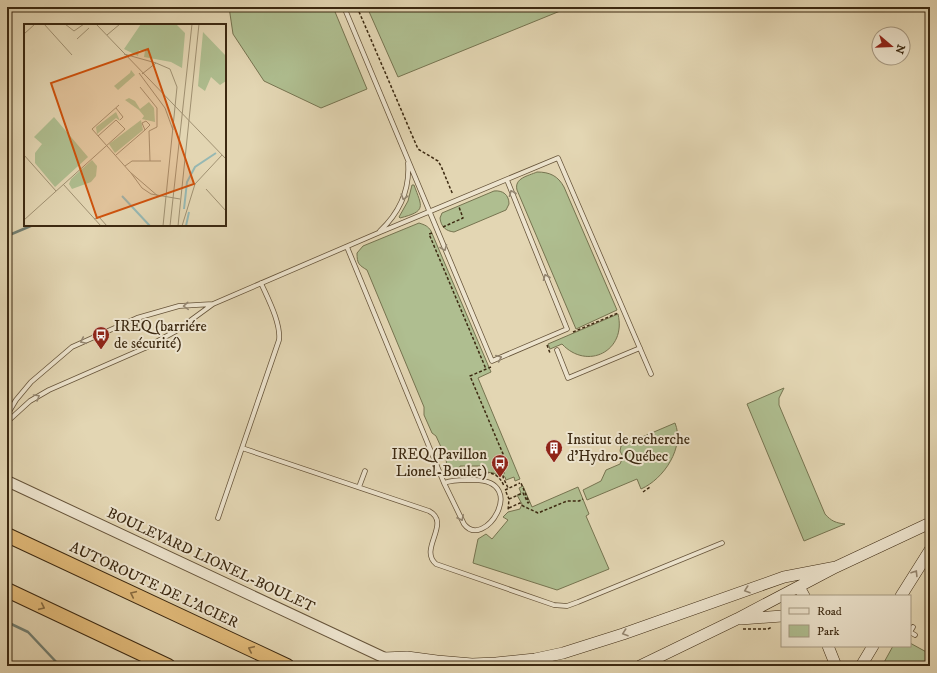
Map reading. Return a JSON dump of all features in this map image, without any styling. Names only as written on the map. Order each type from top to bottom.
[{"type":"highway","name":"AUTOROUTE DE L'ACIER","points":[[7,535],[286,666]]},
{"type":"highway","points":[[7,590],[168,666]]},
{"type":"main road","points":[[793,595],[802,591],[836,567],[930,522]]},
{"type":"main road","points":[[902,595],[930,550]]},
{"type":"main road","points":[[384,658],[408,657],[449,662],[484,664],[542,658],[617,636],[784,577],[836,567]]},
{"type":"main road","points":[[640,666],[737,619],[781,600]]},
{"type":"main road","points":[[737,619],[781,616]]},
{"type":"main road","points":[[828,647],[836,666]]},
{"type":"main road","points":[[861,666],[871,647]]},
{"type":"street","name":"BOULEVARD LIONEL-BOULET","points":[[7,481],[402,666]]},
{"type":"lane","points":[[344,7],[492,361],[567,329],[507,180]]},
{"type":"lane","points":[[378,233],[392,218],[402,204],[408,177],[407,158]]},
{"type":"lane","points":[[7,422],[30,401],[49,390],[145,348],[176,331],[213,304],[558,158],[651,374]]},
{"type":"lane","points":[[347,247],[444,483],[467,528],[476,531],[480,530],[486,527],[498,513],[501,498],[496,487],[492,484],[481,480],[453,480],[444,483]]},
{"type":"lane","points":[[218,518],[279,340],[278,325],[261,283]]},
{"type":"lane","points":[[7,415],[16,400],[31,382],[72,347],[137,318],[179,306],[213,304]]},
{"type":"lane","points":[[557,350],[568,378],[640,348]]},
{"type":"lane","points":[[242,448],[429,511],[433,514],[437,521],[430,553],[431,558],[436,564],[558,606],[567,606],[578,602],[722,543]]},
{"type":"lane","points":[[359,487],[365,471]]},
{"type":"lane","points":[[911,632],[916,635]]},
{"type":"path","points":[[358,7],[418,149],[438,161],[454,195]]},
{"type":"path","points":[[443,227],[463,218],[458,206]]},
{"type":"path","points":[[432,233],[429,234],[486,369]]},
{"type":"path","points":[[569,334],[618,313]]},
{"type":"path","points":[[548,342],[546,343],[550,353]]},
{"type":"path","points":[[494,366],[470,376],[506,461],[503,477],[508,488]]},
{"type":"path","points":[[504,490],[521,483],[529,502],[528,503],[524,493],[510,499]]},
{"type":"path","points":[[643,492],[650,487]]},
{"type":"path","points":[[509,508],[520,503],[538,513],[566,501],[578,502],[583,499]]},
{"type":"path","points":[[743,630],[770,629],[773,625]]},
{"type":"green space","points":[[229,7],[333,7],[367,89],[321,108],[264,81],[233,34]]},
{"type":"green space","points":[[367,7],[570,7],[398,77]]},
{"type":"green space","points":[[537,172],[553,175],[564,187],[617,310],[576,329],[517,190],[518,183],[522,178]]},
{"type":"green space","points":[[412,185],[414,185],[417,192],[420,207],[415,213],[400,218],[399,217],[408,201]]},
{"type":"green space","points":[[494,191],[503,192],[507,196],[509,204],[506,210],[454,232],[446,230],[443,226],[440,218],[442,213]]},
{"type":"green space","points":[[419,223],[429,228],[431,231],[491,372],[478,378],[520,479],[515,481],[514,477],[506,480],[502,475],[499,477],[494,473],[484,472],[484,466],[460,466],[459,471],[454,472],[447,469],[446,458],[424,415],[424,407],[367,270],[360,265],[357,260],[357,253],[363,246]]},
{"type":"green space","points":[[618,314],[619,327],[617,338],[611,347],[603,353],[593,356],[583,356],[572,352],[562,344],[550,349],[548,344]]},
{"type":"green space","points":[[784,388],[779,398],[779,405],[825,514],[834,521],[845,524],[804,541],[747,404]]},
{"type":"green space","points":[[675,423],[677,442],[675,452],[665,470],[657,478],[641,489],[637,479],[587,500],[583,490],[601,481],[606,470],[620,464],[623,457],[620,451],[621,446]]},
{"type":"green space","points":[[523,486],[532,507],[578,487],[589,514],[586,516],[609,569],[557,590],[473,563],[478,539],[486,534],[492,539],[508,520],[503,517],[508,512],[520,509],[522,504],[517,495],[521,493],[519,488]]},
{"type":"green space","points":[[911,644],[930,654],[930,666],[882,666],[892,647],[911,647]]},
{"type":"waterway","points":[[7,236],[31,226]]},
{"type":"waterway","points":[[7,622],[28,632],[60,666]]},
{"type":"place","name":"IREQ (barriére de sécurité)","points":[[101,350]]},
{"type":"place","name":"Institut de recherche d'Hydro-Québec","points":[[554,463]]},
{"type":"place","name":"IREQ (Pavillon Lionel-Boulet)","points":[[500,478]]}]
